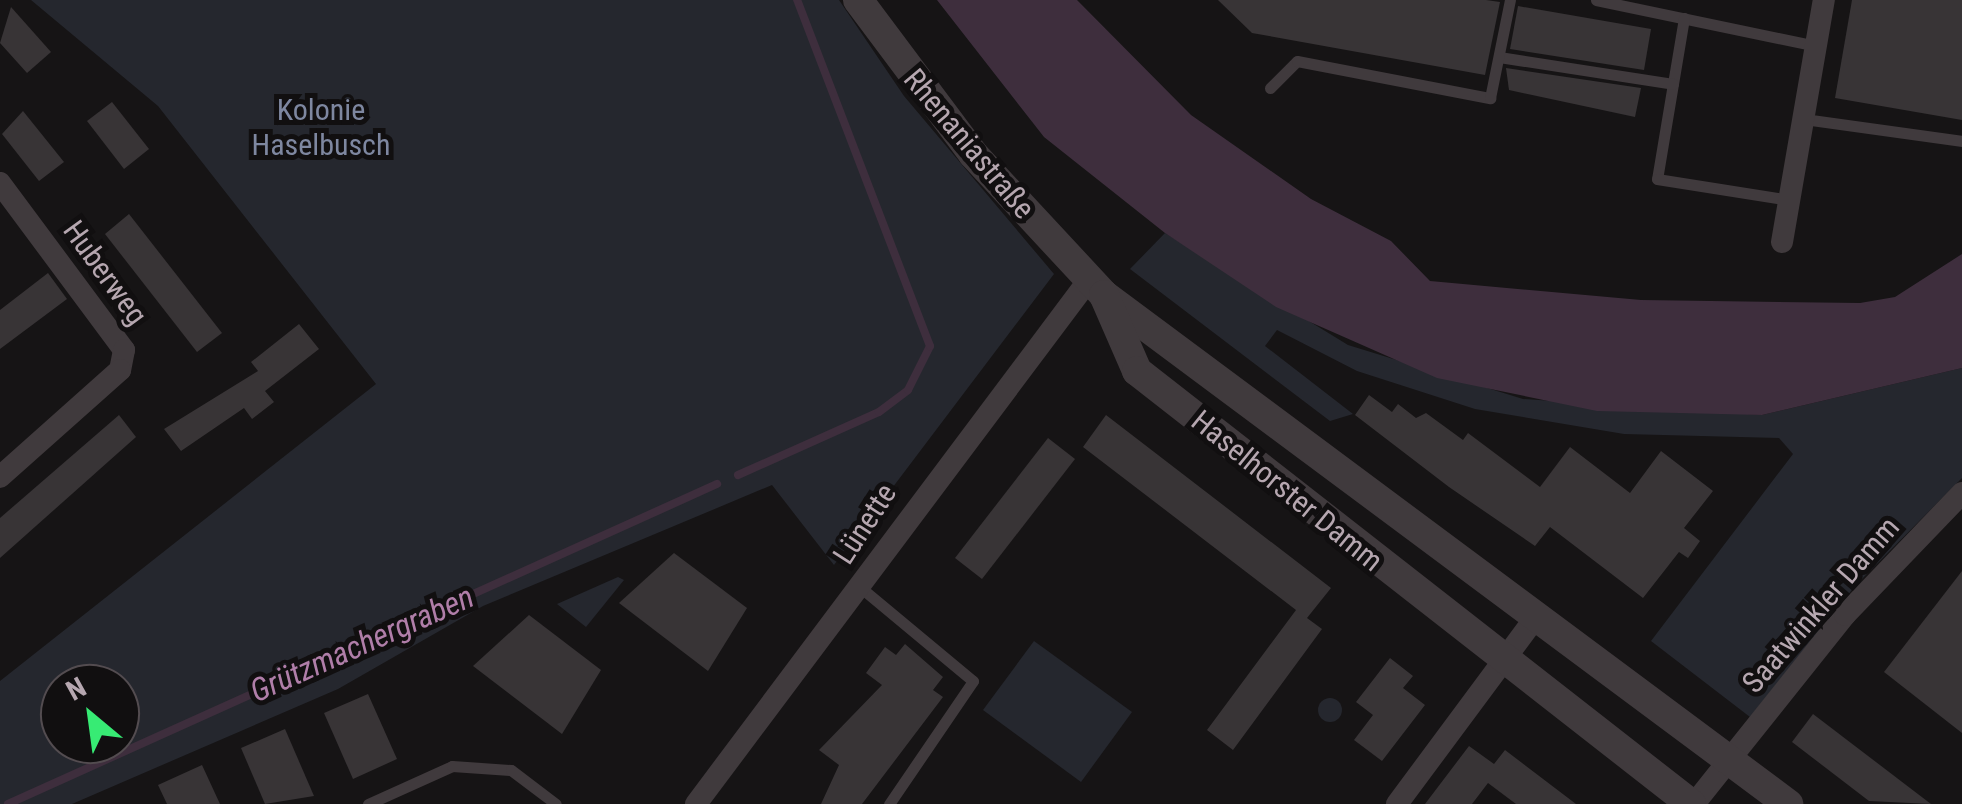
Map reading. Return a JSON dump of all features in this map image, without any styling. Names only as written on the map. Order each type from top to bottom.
[{"type":"street","name":"Rhenaniastraße","points":[[858,0],[972,154],[1096,288]]},
{"type":"street","points":[[1782,242],[1824,0]]},
{"type":"street","name":"Huberweg","points":[[0,183],[124,350],[120,370],[0,477]]},
{"type":"street","name":"Lünette","points":[[696,804],[860,587],[1096,288]]},
{"type":"street","name":"Haselhorster Damm","points":[[1096,288],[1788,804]]},
{"type":"street","name":"Haselhorster Damm","points":[[1096,288],[1137,371],[1503,661],[1693,804],[1730,760]]},
{"type":"street","name":"Saatwinkler Damm","points":[[1730,760],[1845,615],[1962,494]]},
{"type":"street","points":[[1397,804],[1538,614]]},
{"type":"lane","points":[[1270,88],[1298,62],[1490,98],[1510,0]]},
{"type":"lane","points":[[1596,0],[1817,46]]},
{"type":"lane","points":[[1684,18],[1658,179],[1790,200]]},
{"type":"lane","points":[[1498,57],[1673,84]]},
{"type":"lane","points":[[1804,119],[1962,141]]},
{"type":"lane","points":[[860,587],[973,681],[889,804]]},
{"type":"lane","points":[[368,804],[452,766],[511,770],[556,804]]},
{"type":"green space","name":"Kolonie Haselbusch","points":[[31,0],[839,0],[904,96],[1054,274],[834,565],[772,485],[483,606],[338,689],[72,804],[0,804],[0,681],[376,384],[158,106]]},
{"type":"green space","points":[[1165,233],[1348,345],[1523,399],[1762,415],[1962,368],[1962,478],[1855,586],[1750,717],[1651,641],[1793,454],[1779,438],[1624,434],[1475,409],[1357,371],[1277,330],[1265,346],[1353,414],[1330,421],[1130,269]]},
{"type":"green space","points":[[618,577],[624,580],[586,627],[557,604]]},
{"type":"green space","points":[[1034,641],[1132,712],[1081,782],[983,710]]},
{"type":"green space","points":[[1330,698],[1339,701],[1339,719],[1330,722],[1321,719],[1318,710],[1321,701]]},
{"type":"shaded area","points":[[937,0],[1077,0],[1191,115],[1311,199],[1391,241],[1430,281],[1641,300],[1860,303],[1895,297],[1962,254],[1962,368],[1762,415],[1597,411],[1437,378],[1276,307],[1165,233],[1044,137]]},
{"type":"building","points":[[1218,0],[1500,2],[1485,75],[1252,33]]},
{"type":"building","points":[[1852,0],[1962,0],[1962,120],[1835,98]]},
{"type":"building","points":[[1518,6],[1651,29],[1644,70],[1510,49]]},
{"type":"building","points":[[11,7],[51,52],[27,73],[0,43]]},
{"type":"building","points":[[1506,68],[1641,88],[1635,117],[1509,90]]},
{"type":"building","points":[[112,102],[149,149],[124,169],[87,121]]},
{"type":"building","points":[[23,111],[64,162],[39,181],[2,134]]},
{"type":"building","points":[[129,214],[222,333],[197,352],[105,234]]},
{"type":"building","points":[[48,273],[67,299],[0,349],[0,310]]},
{"type":"building","points":[[299,324],[319,349],[265,391],[274,402],[252,419],[244,408],[181,451],[164,429],[258,371],[251,362]]},
{"type":"building","points":[[1369,395],[1392,412],[1398,404],[1416,418],[1426,413],[1463,440],[1468,433],[1540,487],[1570,447],[1630,493],[1661,451],[1713,491],[1684,528],[1700,541],[1688,558],[1679,552],[1643,598],[1550,527],[1535,546],[1449,487],[1355,415]]},
{"type":"building","points":[[119,415],[136,437],[0,558],[0,518]]},
{"type":"building","points":[[1106,415],[1331,588],[1307,618],[1322,629],[1233,750],[1207,730],[1296,610],[1083,447]]},
{"type":"building","points":[[1048,438],[1075,459],[982,579],[955,558]]},
{"type":"building","points":[[674,553],[747,608],[708,671],[619,603]]},
{"type":"building","points":[[1962,571],[1962,733],[1884,672]]},
{"type":"building","points":[[529,615],[601,670],[562,734],[473,666]]},
{"type":"building","points":[[905,644],[943,677],[933,690],[943,697],[862,804],[821,804],[839,765],[819,750],[882,685],[866,673],[885,647],[896,655]]},
{"type":"building","points":[[1390,658],[1413,676],[1403,688],[1425,705],[1382,761],[1354,740],[1373,715],[1356,702]]},
{"type":"building","points":[[368,694],[397,759],[353,779],[324,713]]},
{"type":"building","points":[[1813,714],[1931,804],[1869,801],[1792,742]]},
{"type":"building","points":[[285,729],[314,796],[265,804],[241,748]]},
{"type":"building","points":[[1469,746],[1494,764],[1505,750],[1576,804],[1516,804],[1488,783],[1472,804],[1425,804]]},
{"type":"building","points":[[202,765],[220,804],[167,804],[158,785]]},
{"type":"waterway","points":[[738,475],[879,412],[908,390],[930,346],[797,0]]},
{"type":"waterway","name":"Grützmachergraben","points":[[8,804],[717,484]]}]
